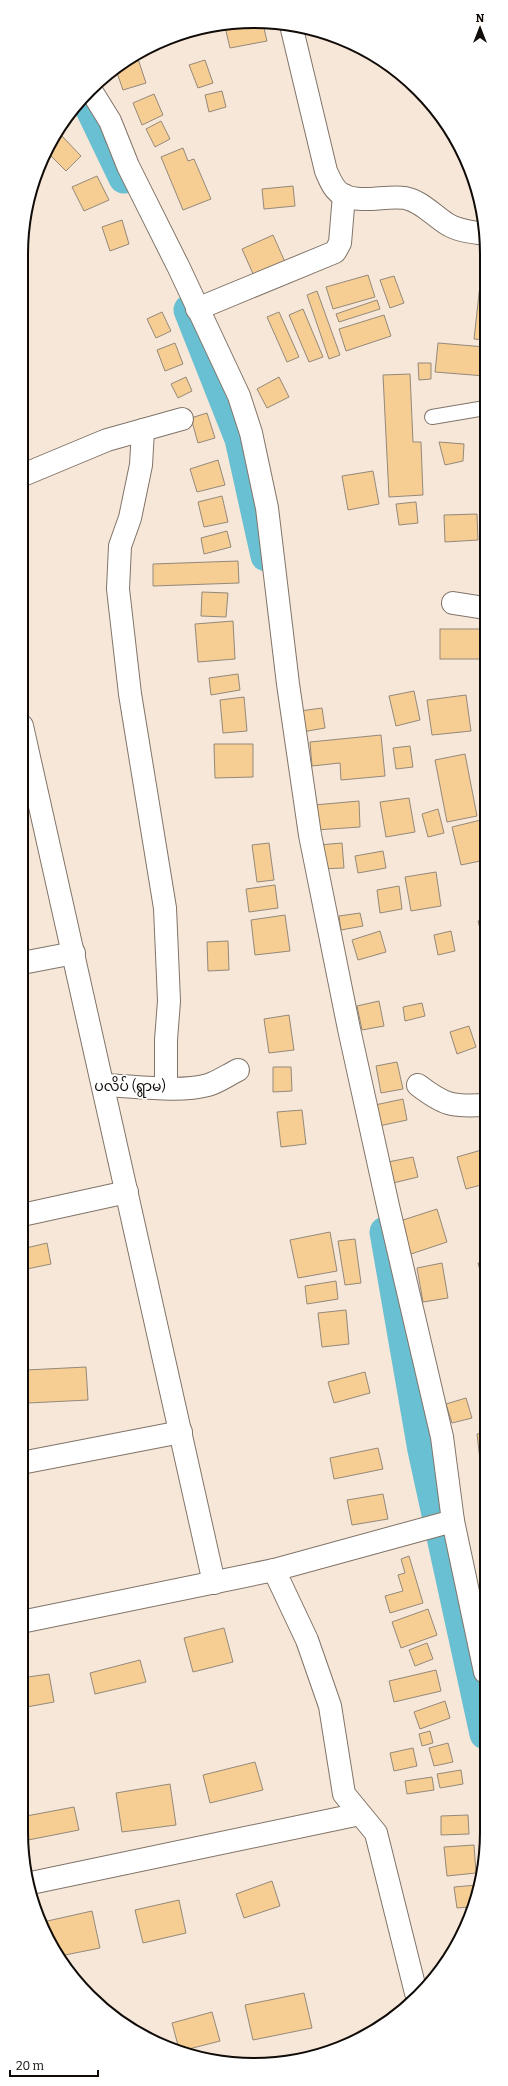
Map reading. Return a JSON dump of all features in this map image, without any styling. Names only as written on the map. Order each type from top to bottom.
[{"type":"street","points":[[293,31],[326,171],[335,189],[344,196],[360,198],[405,198],[419,204],[454,228],[479,233]]},
{"type":"street","points":[[94,94],[110,121],[128,166],[179,268],[239,396],[254,448],[267,508],[288,684],[310,835],[383,1183],[442,1436],[453,1521],[480,1648]]},
{"type":"street","points":[[197,308],[335,252],[340,243],[344,196]]},
{"type":"street","points":[[28,474],[107,440],[182,419]]},
{"type":"street","points":[[143,430],[141,465],[130,518],[120,546],[118,589],[130,694],[165,908],[169,1001],[166,1040],[166,1088]]},
{"type":"street","points":[[453,603],[480,607]]},
{"type":"street","points":[[28,752],[104,1085],[214,1583]]},
{"type":"street","points":[[28,962],[74,953]]},
{"type":"street","points":[[104,1085],[166,1088],[196,1087],[208,1085],[238,1070]]},
{"type":"street","points":[[418,1085],[438,1101],[453,1106],[480,1105]]},
{"type":"street","points":[[28,1214],[127,1192]]},
{"type":"street","points":[[28,1462],[181,1432]]},
{"type":"street","points":[[28,1621],[274,1570],[414,1533],[453,1521]]},
{"type":"street","points":[[274,1570],[308,1640],[330,1706],[344,1794],[376,1833],[415,1990]]},
{"type":"street","points":[[34,1882],[360,1814]]},
{"type":"lane","points":[[432,417],[480,409]]},
{"type":"building","points":[[239,28],[264,28],[267,41],[230,48],[226,30]]},
{"type":"building","points":[[138,60],[146,83],[123,90],[117,74]]},
{"type":"building","points":[[205,60],[213,83],[198,88],[189,65]]},
{"type":"building","points":[[222,91],[226,107],[209,112],[205,95]]},
{"type":"building","points":[[154,94],[163,115],[142,125],[133,103]]},
{"type":"building","points":[[161,121],[170,139],[155,147],[146,129]]},
{"type":"building","points":[[61,135],[81,156],[66,171],[50,155]]},
{"type":"building","points":[[183,148],[188,161],[194,159],[211,199],[183,210],[161,157]]},
{"type":"building","points":[[97,176],[109,200],[84,211],[72,187]]},
{"type":"building","points":[[293,186],[295,206],[264,209],[262,189]]},
{"type":"building","points":[[122,220],[129,244],[110,251],[102,227]]},
{"type":"building","points":[[273,235],[285,262],[254,276],[242,249]]},
{"type":"building","points":[[368,275],[375,297],[333,309],[326,287]]},
{"type":"building","points":[[394,276],[404,303],[390,308],[380,280]]},
{"type":"building","points":[[480,285],[480,340],[474,339]]},
{"type":"building","points":[[317,291],[340,355],[329,359],[307,295]]},
{"type":"building","points":[[377,300],[380,309],[339,322],[336,314]]},
{"type":"building","points":[[303,309],[323,357],[309,362],[289,315]]},
{"type":"building","points":[[162,312],[171,331],[156,338],[147,319]]},
{"type":"building","points":[[279,312],[299,357],[287,362],[267,317]]},
{"type":"building","points":[[384,315],[391,336],[346,351],[339,329]]},
{"type":"building","points":[[175,343],[183,364],[165,371],[157,350]]},
{"type":"building","points":[[438,343],[480,347],[480,376],[435,372]]},
{"type":"building","points":[[418,363],[431,363],[431,379],[419,380]]},
{"type":"building","points":[[410,374],[413,442],[421,442],[423,495],[389,497],[383,375]]},
{"type":"building","points":[[186,377],[192,391],[178,398],[171,384]]},
{"type":"building","points":[[279,377],[289,397],[267,408],[257,389]]},
{"type":"building","points":[[207,413],[215,438],[198,443],[191,418]]},
{"type":"building","points":[[439,442],[464,444],[463,461],[445,465]]},
{"type":"building","points":[[218,460],[225,485],[197,492],[190,469]]},
{"type":"building","points":[[373,471],[379,504],[348,510],[342,476]]},
{"type":"building","points":[[222,496],[228,522],[204,527],[198,502]]},
{"type":"building","points":[[416,502],[418,523],[399,525],[396,504]]},
{"type":"building","points":[[477,514],[478,540],[445,542],[444,515]]},
{"type":"building","points":[[227,531],[231,547],[204,554],[201,538]]},
{"type":"building","points":[[238,561],[239,583],[153,586],[153,564]]},
{"type":"building","points":[[202,592],[228,593],[226,617],[201,616]]},
{"type":"building","points":[[233,621],[235,659],[198,662],[195,624]]},
{"type":"building","points":[[440,629],[480,629],[480,659],[440,659]]},
{"type":"building","points":[[238,674],[240,690],[211,695],[209,678]]},
{"type":"building","points":[[414,691],[420,720],[396,726],[389,696]]},
{"type":"building","points":[[466,695],[471,731],[432,735],[427,700]]},
{"type":"building","points":[[244,697],[247,731],[223,733],[220,700]]},
{"type":"building","points":[[322,708],[325,728],[302,732],[300,711]]},
{"type":"building","points":[[381,735],[385,776],[341,780],[340,763],[312,766],[310,742]]},
{"type":"building","points":[[214,744],[253,744],[253,777],[215,778]]},
{"type":"building","points":[[410,746],[413,767],[396,769],[393,748]]},
{"type":"building","points":[[465,754],[477,816],[447,822],[435,760]]},
{"type":"building","points":[[409,798],[415,832],[386,837],[380,802]]},
{"type":"building","points":[[359,801],[360,827],[316,830],[314,805]]},
{"type":"building","points":[[438,809],[444,833],[428,837],[422,814]]},
{"type":"building","points":[[480,820],[480,861],[461,865],[452,827]]},
{"type":"building","points":[[269,843],[274,880],[257,882],[252,845]]},
{"type":"building","points":[[342,843],[344,868],[320,869],[319,845]]},
{"type":"building","points":[[383,851],[386,868],[358,873],[355,856]]},
{"type":"building","points":[[436,872],[441,906],[411,911],[405,877]]},
{"type":"building","points":[[275,885],[278,908],[249,912],[246,889]]},
{"type":"building","points":[[399,886],[402,909],[380,913],[377,890]]},
{"type":"building","points":[[360,913],[363,926],[341,930],[339,916]]},
{"type":"building","points":[[285,915],[290,951],[255,955],[251,920]]},
{"type":"building","points":[[380,931],[386,952],[358,960],[352,940]]},
{"type":"building","points":[[451,931],[455,951],[438,955],[434,935]]},
{"type":"building","points":[[228,941],[229,970],[208,971],[207,942]]},
{"type":"building","points":[[379,1001],[384,1026],[362,1030],[357,1006]]},
{"type":"building","points":[[422,1003],[425,1016],[405,1021],[403,1007]]},
{"type":"building","points":[[289,1015],[294,1050],[269,1053],[264,1019]]},
{"type":"building","points":[[469,1026],[476,1047],[457,1054],[450,1032]]},
{"type":"building","points":[[397,1062],[403,1089],[381,1093],[376,1066]]},
{"type":"building","points":[[273,1067],[291,1067],[292,1091],[273,1092]]},
{"type":"building","points":[[403,1099],[407,1120],[379,1126],[375,1105]]},
{"type":"building","points":[[302,1110],[306,1144],[281,1147],[277,1112]]},
{"type":"building","points":[[480,1150],[480,1185],[466,1189],[457,1157]]},
{"type":"building","points":[[413,1157],[418,1177],[393,1183],[388,1162]]},
{"type":"building","points":[[437,1209],[447,1242],[411,1254],[400,1221]]},
{"type":"building","points":[[330,1232],[337,1271],[298,1278],[290,1240]]},
{"type":"building","points":[[355,1239],[361,1283],[345,1285],[338,1241]]},
{"type":"building","points":[[47,1243],[51,1264],[28,1269],[28,1248]]},
{"type":"building","points":[[442,1263],[448,1298],[423,1302],[417,1268]]},
{"type":"building","points":[[336,1281],[338,1299],[307,1304],[305,1286]]},
{"type":"building","points":[[346,1310],[349,1344],[322,1347],[318,1313]]},
{"type":"building","points":[[86,1367],[88,1400],[28,1403],[28,1370]]},
{"type":"building","points":[[365,1372],[370,1393],[334,1403],[328,1382]]},
{"type":"building","points":[[466,1398],[472,1418],[452,1423],[446,1404]]},
{"type":"building","points":[[477,1434],[480,1434],[480,1460]]},
{"type":"building","points":[[378,1448],[383,1469],[334,1479],[330,1458]]},
{"type":"building","points":[[383,1494],[388,1519],[352,1525],[347,1500]]},
{"type":"building","points":[[409,1556],[423,1603],[390,1613],[385,1596],[403,1591],[398,1575],[405,1573],[401,1559]]},
{"type":"building","points":[[428,1609],[437,1635],[401,1648],[392,1622]]},
{"type":"building","points":[[224,1628],[233,1662],[193,1672],[184,1638]]},
{"type":"building","points":[[427,1643],[433,1659],[415,1666],[409,1650]]},
{"type":"building","points":[[140,1660],[146,1682],[95,1694],[90,1673]]},
{"type":"building","points":[[436,1670],[441,1691],[394,1702],[389,1681]]},
{"type":"building","points":[[49,1674],[54,1702],[28,1707],[28,1677]]},
{"type":"building","points":[[445,1701],[450,1718],[420,1729],[414,1712]]},
{"type":"building","points":[[430,1731],[433,1743],[422,1746],[419,1734]]},
{"type":"building","points":[[448,1743],[453,1762],[434,1766],[429,1748]]},
{"type":"building","points":[[413,1748],[417,1766],[394,1771],[390,1753]]},
{"type":"building","points":[[255,1762],[263,1790],[210,1803],[203,1775]]},
{"type":"building","points":[[461,1770],[463,1784],[440,1788],[437,1774]]},
{"type":"building","points":[[432,1777],[434,1790],[407,1794],[405,1781]]},
{"type":"building","points":[[170,1784],[176,1825],[122,1832],[116,1793]]},
{"type":"building","points":[[74,1807],[79,1830],[28,1840],[28,1816]]},
{"type":"building","points":[[468,1815],[469,1834],[441,1835],[441,1816]]},
{"type":"building","points":[[474,1845],[476,1873],[447,1876],[444,1847]]},
{"type":"building","points":[[272,1881],[280,1906],[244,1918],[236,1894]]},
{"type":"building","points":[[473,1885],[467,1907],[457,1908],[454,1887]]},
{"type":"building","points":[[179,1900],[186,1933],[143,1943],[135,1910]]},
{"type":"building","points":[[92,1911],[100,1948],[64,1955],[46,1921]]},
{"type":"building","points":[[304,1993],[312,2028],[253,2040],[245,2005]]},
{"type":"building","points":[[212,2012],[220,2041],[191,2049],[181,2046],[178,2045],[172,2023]]},
{"type":"waterway","points":[[87,101],[124,178]]},
{"type":"waterway","points":[[189,310],[240,439],[266,556]]},
{"type":"waterway","points":[[385,1232],[423,1450],[480,1711]]},
{"type":"district","name":"ပလိပ် (ရွာမ)","points":[[130,1086]]}]
